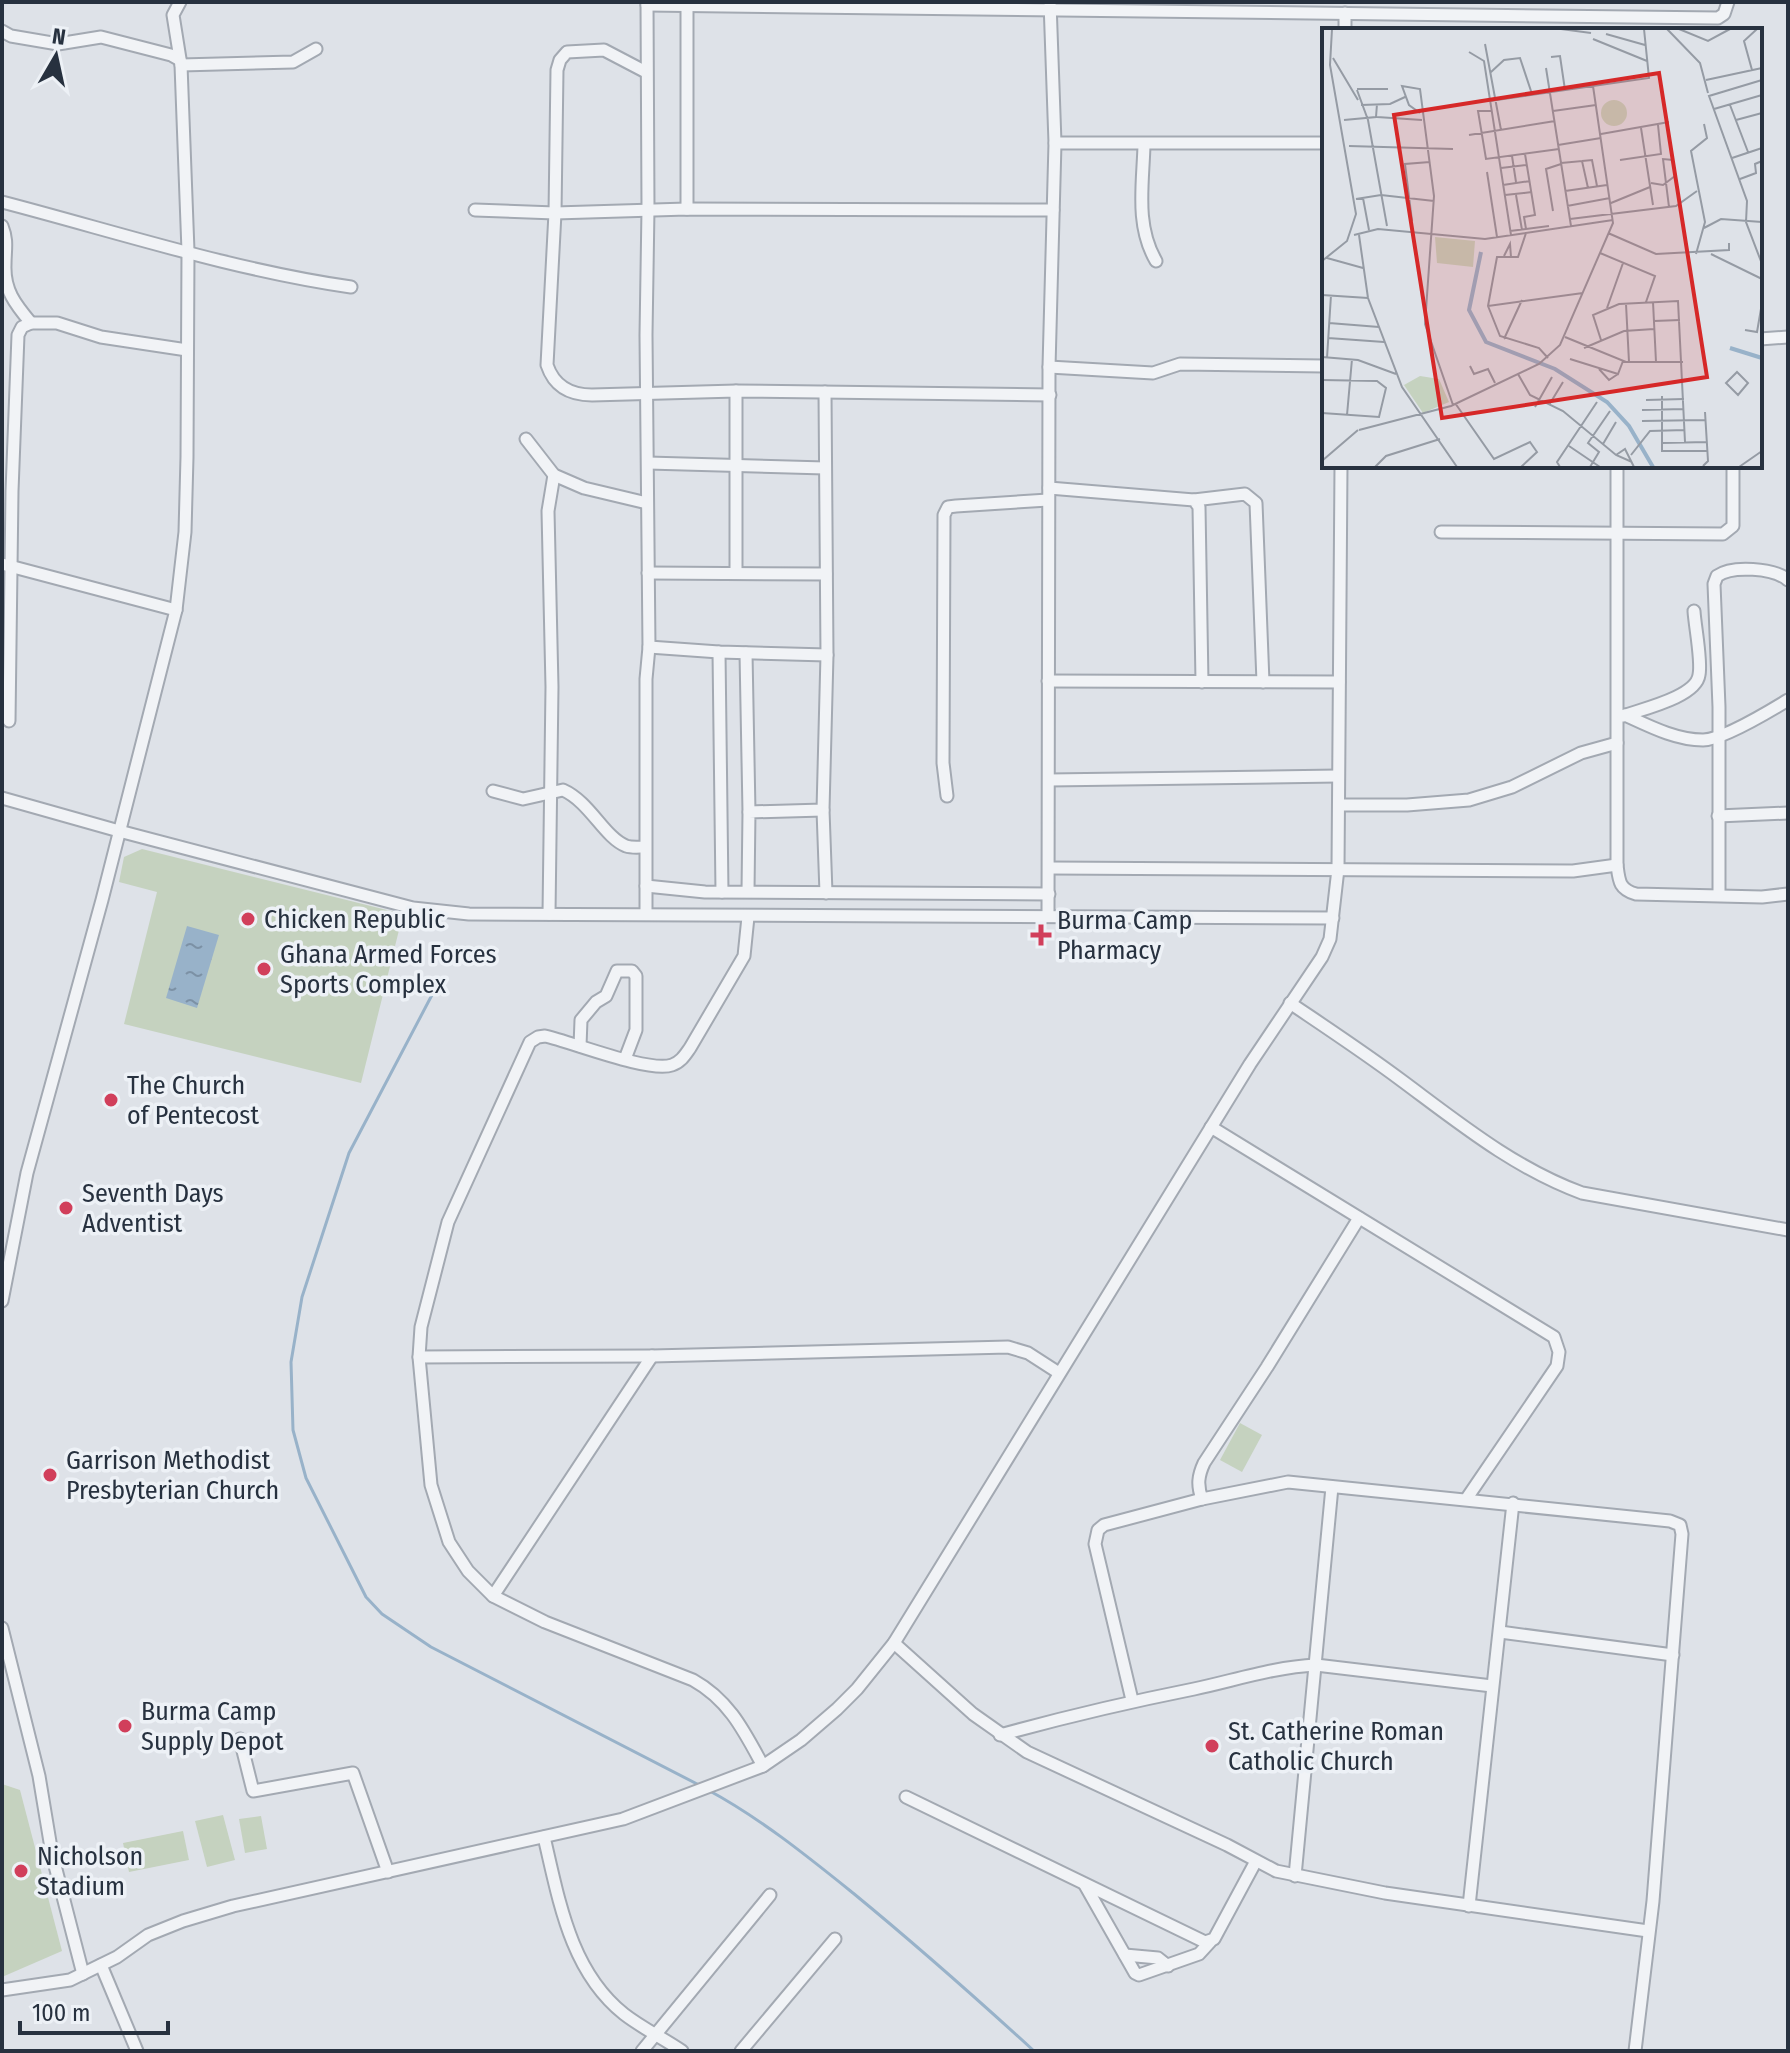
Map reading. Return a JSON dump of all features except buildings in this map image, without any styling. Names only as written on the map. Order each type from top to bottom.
[{"type":"street","points":[[2,1301],[27,1173],[176,610],[185,532],[188,251],[181,63],[168,2]]},
{"type":"street","points":[[173,15],[180,2]]},
{"type":"street","points":[[646,913],[646,679],[649,647],[647,3],[1155,7],[1718,18],[1724,14],[1728,2]]},
{"type":"street","points":[[687,3],[687,209]]},
{"type":"street","points":[[1048,916],[1049,367],[1055,143],[1050,6]]},
{"type":"street","points":[[1345,13],[1345,28]]},
{"type":"street","points":[[2,31],[11,36],[58,44],[101,37],[171,55],[181,63],[293,62],[316,49]]},
{"type":"street","points":[[646,72],[604,50],[567,52],[557,70],[555,213],[547,365],[551,376],[562,388],[578,395],[736,391],[1050,395]]},
{"type":"street","points":[[1055,143],[1322,143]]},
{"type":"street","points":[[1144,145],[1141,201],[1144,233],[1156,261]]},
{"type":"street","points":[[2,202],[188,251],[312,281],[351,287]]},
{"type":"street","points":[[475,210],[555,213],[648,209],[1053,210]]},
{"type":"street","points":[[2,226],[8,244],[5,262],[8,292],[31,323]]},
{"type":"street","points":[[9,721],[6,565],[18,335],[22,327],[31,323],[57,323],[101,337],[187,350]]},
{"type":"street","points":[[1762,339],[1788,337]]},
{"type":"street","points":[[1049,367],[1153,373],[1180,364],[1322,366]]},
{"type":"street","points":[[736,391],[736,573]]},
{"type":"street","points":[[825,392],[827,655],[823,810],[826,893]]},
{"type":"street","points":[[526,439],[554,475],[584,488],[647,503]]},
{"type":"street","points":[[648,463],[825,468]]},
{"type":"street","points":[[2,1990],[57,1982],[83,1974],[148,1935],[233,1906],[623,1819],[763,1766],[801,1740],[857,1689],[894,1643],[1211,1127],[1322,957],[1330,939],[1338,869],[1341,468]]},
{"type":"street","points":[[1617,468],[1621,716],[1617,743],[1619,884],[1625,891],[1636,894],[1788,894]]},
{"type":"street","points":[[1441,532],[1723,534],[1733,526],[1733,468]]},
{"type":"street","points":[[549,914],[552,792],[548,511],[554,475]]},
{"type":"street","points":[[947,796],[943,763],[944,515],[948,507],[1048,494],[1194,500],[1245,494],[1256,503],[1263,682]]},
{"type":"street","points":[[1194,500],[1199,507],[1202,682]]},
{"type":"street","points":[[6,565],[176,610]]},
{"type":"street","points":[[1719,895],[1719,735],[1714,584],[1717,576],[1730,570],[1771,570],[1788,580]]},
{"type":"street","points":[[648,573],[826,574]]},
{"type":"street","points":[[1621,716],[1679,697],[1690,691],[1700,677],[1694,611]]},
{"type":"street","points":[[649,647],[827,655]]},
{"type":"street","points":[[719,652],[722,892]]},
{"type":"street","points":[[746,653],[748,891]]},
{"type":"street","points":[[1048,681],[1339,682]]},
{"type":"street","points":[[1621,716],[1682,737],[1705,741],[1788,700]]},
{"type":"street","points":[[1339,805],[1407,805],[1469,800],[1512,787],[1581,753],[1617,743]]},
{"type":"street","points":[[1049,780],[1338,776]]},
{"type":"street","points":[[493,791],[523,799],[563,790],[573,794],[626,846],[645,847]]},
{"type":"street","points":[[2,798],[413,908],[469,914],[1333,918]]},
{"type":"street","points":[[749,812],[823,810]]},
{"type":"street","points":[[1718,816],[1788,813]]},
{"type":"street","points":[[1049,868],[1573,871],[1617,865]]},
{"type":"street","points":[[646,886],[722,892],[1049,894]]},
{"type":"street","points":[[748,917],[744,956],[682,1059],[672,1065],[625,1059],[556,1038],[538,1037],[524,1051],[448,1222],[421,1327],[419,1357],[427,1459],[439,1516],[449,1542],[468,1571],[493,1596],[545,1622],[693,1680],[714,1692],[744,1731],[763,1766]]},
{"type":"street","points":[[580,1046],[580,1027],[584,1015],[606,996],[617,971],[632,971],[636,976],[637,1023],[625,1059]]},
{"type":"street","points":[[1290,1003],[1446,1115],[1527,1169],[1553,1182],[1582,1193],[1788,1230]]},
{"type":"street","points":[[1211,1127],[1554,1337],[1559,1352],[1557,1366],[1467,1498]]},
{"type":"street","points":[[1202,1499],[1198,1487],[1204,1463],[1359,1218]]},
{"type":"street","points":[[419,1357],[652,1356],[1008,1347],[1028,1353],[1059,1373]]},
{"type":"street","points":[[493,1596],[652,1356]]},
{"type":"street","points":[[1132,1700],[1095,1536],[1104,1525],[1202,1499],[1279,1483],[1467,1498],[1670,1521],[1680,1525],[1682,1534],[1653,1901],[1635,2051]]},
{"type":"street","points":[[1295,1876],[1332,1487]]},
{"type":"street","points":[[1469,1906],[1513,1503]]},
{"type":"street","points":[[2,1628],[39,1776],[52,1854],[83,1974]]},
{"type":"street","points":[[1500,1632],[1673,1655]]},
{"type":"street","points":[[894,1643],[973,1714],[1027,1752],[1276,1871],[1469,1906],[1648,1931]]},
{"type":"street","points":[[1000,1735],[1132,1700],[1258,1672],[1316,1665],[1492,1686]]},
{"type":"street","points":[[240,1739],[253,1791],[353,1773],[388,1872]]},
{"type":"street","points":[[906,1797],[1199,1940],[1210,1942]]},
{"type":"street","points":[[544,1837],[563,1919],[585,1969],[602,1992],[625,2014],[682,2051]]},
{"type":"street","points":[[1084,1885],[1139,1975],[1199,1954],[1210,1942],[1256,1861]]},
{"type":"street","points":[[642,2051],[770,1895]]},
{"type":"street","points":[[1102,1916],[1118,1901]]},
{"type":"street","points":[[741,2051],[835,1939]]},
{"type":"street","points":[[1125,1955],[1158,1958],[1168,1966]]},
{"type":"street","points":[[101,1965],[137,2051]]},
{"type":"green space","name":"Ghana Armed Forces Sports Complex","points":[[142,849],[403,914],[361,1083],[124,1024],[157,892],[119,882],[124,857]]},
{"type":"green space","points":[[1240,1423],[1262,1435],[1242,1472],[1220,1460]]},
{"type":"green space","name":"Nicholson Stadium","points":[[2,1784],[20,1790],[62,1951],[2,1977]]},
{"type":"green space","points":[[223,1815],[235,1860],[207,1867],[195,1821]]},
{"type":"green space","points":[[261,1816],[267,1849],[245,1853],[239,1819]]},
{"type":"green space","points":[[183,1831],[189,1860],[129,1872],[123,1843]]},
{"type":"water","points":[[187,926],[219,935],[197,1008],[166,998]]},
{"type":"waterway","points":[[433,993],[349,1153],[302,1297],[291,1362],[293,1430],[306,1478],[366,1597],[382,1614],[431,1647],[701,1786]]},
{"type":"waterway","points":[[708,1790],[765,1825],[836,1879],[1034,2051]]},
{"type":"place","name":"Chicken Republic","points":[[248,919]]},
{"type":"place","name":"Burma Camp Pharmacy","points":[[1041,935]]},
{"type":"place","name":"Ghana Armed Forces Sports Complex","points":[[264,969]]},
{"type":"place","name":"The Church of Pentecost","points":[[111,1100]]},
{"type":"place","name":"Seventh Days Adventist","points":[[66,1208]]},
{"type":"place","name":"Garrison Methodist Presbyterian Church","points":[[50,1475]]},
{"type":"place","name":"Burma Camp Supply Depot","points":[[125,1726]]},
{"type":"place","name":"St. Catherine Roman Catholic Church","points":[[1212,1746]]},
{"type":"place","name":"Nicholson Stadium","points":[[21,1871]]}]
